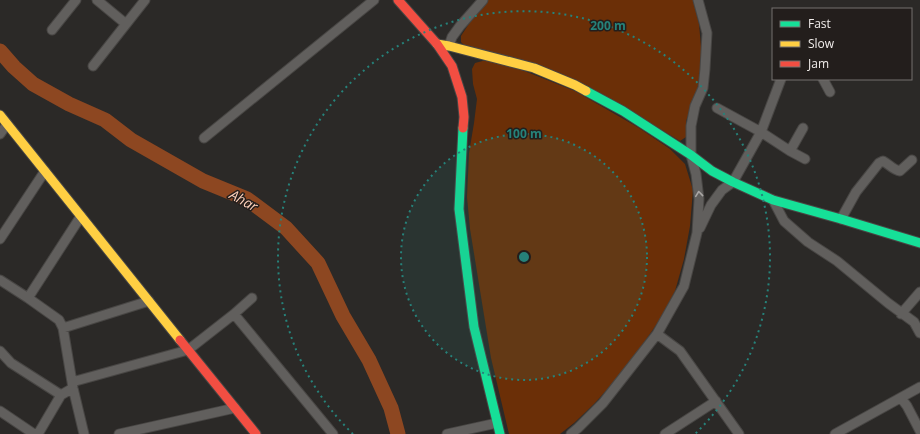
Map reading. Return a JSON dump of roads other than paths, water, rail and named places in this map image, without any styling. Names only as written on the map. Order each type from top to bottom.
[{"type":"street","points":[[52,30],[76,0]]},
{"type":"street","points":[[97,0],[126,24]]},
{"type":"street","points":[[93,66],[145,0]]},
{"type":"street","points":[[204,138],[374,0]]},
{"type":"street","points":[[398,0],[436,44],[452,66],[462,97],[464,117],[459,209],[474,327],[500,434]]},
{"type":"street","points":[[449,46],[452,37],[460,26],[483,0]]},
{"type":"street","points":[[571,434],[603,403],[657,334],[684,286],[697,233],[699,199],[696,174],[691,155],[691,126],[695,106],[702,88],[705,69],[707,32],[698,0]]},
{"type":"street","points":[[436,44],[534,68],[575,85],[623,111],[691,155],[712,171],[773,200],[920,243]]},
{"type":"street","points":[[697,233],[711,205],[722,190],[733,182],[761,132],[781,80]]},
{"type":"street","points":[[824,80],[830,92]]},
{"type":"street","points":[[717,108],[761,132],[805,159]]},
{"type":"street","points":[[0,115],[256,434]]},
{"type":"street","points":[[0,134],[7,124]]},
{"type":"street","points":[[790,151],[803,128]]},
{"type":"street","points":[[842,219],[856,192],[879,163],[883,161],[886,162],[896,171],[900,171],[912,160]]},
{"type":"street","points":[[0,239],[44,171]]},
{"type":"street","points":[[773,200],[784,221],[808,242],[837,261],[901,314],[914,322],[920,333]]},
{"type":"street","points":[[28,298],[81,216]]},
{"type":"street","points":[[0,280],[59,320],[63,328],[72,385],[84,434]]},
{"type":"street","points":[[901,314],[920,292]]},
{"type":"street","points":[[38,434],[61,395],[72,385],[188,350],[252,298]]},
{"type":"street","points":[[63,328],[149,301]]},
{"type":"street","points":[[234,314],[333,434]]},
{"type":"street","points":[[657,334],[680,351],[739,434]]},
{"type":"street","points":[[0,351],[11,363],[61,395]]},
{"type":"street","points":[[835,434],[920,387]]},
{"type":"street","points":[[900,398],[908,406],[920,431]]},
{"type":"street","points":[[665,434],[716,401]]},
{"type":"street","points":[[119,434],[235,408]]},
{"type":"street","points":[[1,415],[34,434]]},
{"type":"street","points":[[447,434],[497,423]]},
{"type":"waterway","name":"Ahar","points":[[0,51],[14,67],[33,84],[69,104],[105,120],[131,140],[203,181],[247,199],[286,228],[318,263],[343,316],[369,360],[391,408],[398,434]]}]
